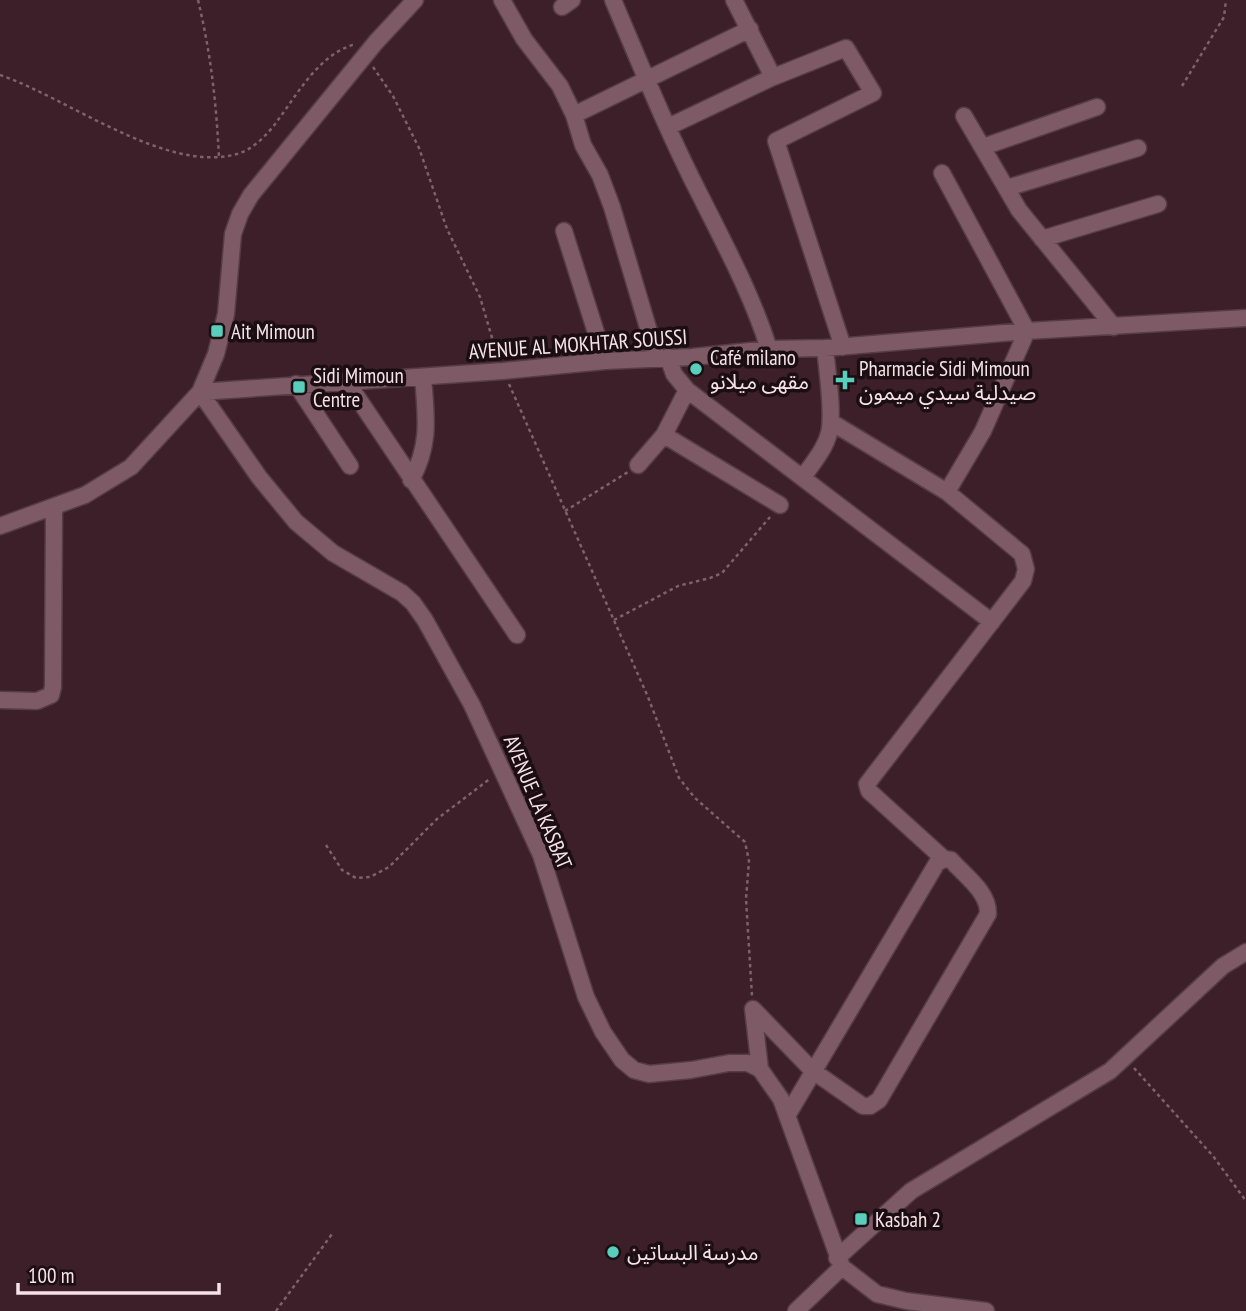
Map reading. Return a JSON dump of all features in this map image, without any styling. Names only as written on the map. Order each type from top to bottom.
[{"type":"street","points":[[0,526],[85,495],[131,467],[200,392],[216,355],[226,314],[230,252],[240,214],[251,195],[376,42],[415,0]]},
{"type":"street","points":[[502,0],[531,49],[560,86],[574,115],[583,145],[600,174],[663,358],[674,374],[687,390],[992,622]]},
{"type":"street","points":[[613,0],[700,196],[741,275],[769,349]]},
{"type":"street","points":[[734,0],[774,77]]},
{"type":"street","points":[[574,115],[750,29]]},
{"type":"street","points":[[668,127],[774,77],[846,48],[873,93],[776,141],[843,347]]},
{"type":"street","points":[[983,147],[1097,107]]},
{"type":"street","points":[[964,116],[1019,210],[1114,327]]},
{"type":"street","points":[[1007,188],[1138,148]]},
{"type":"street","points":[[942,173],[1027,331],[983,431],[947,492]]},
{"type":"street","points":[[1042,239],[1158,204]]},
{"type":"street","points":[[564,231],[605,361]]},
{"type":"street","name":"AVENUE AL MOKHTAR SOUSSI","points":[[200,392],[769,349],[843,347],[1027,331],[1246,318]]},
{"type":"street","points":[[803,477],[829,435],[831,422],[825,348]]},
{"type":"street","points":[[411,480],[421,459],[427,430],[423,377]]},
{"type":"street","points":[[347,382],[517,635]]},
{"type":"street","points":[[296,384],[350,466]]},
{"type":"street","points":[[638,465],[664,436],[687,390]]},
{"type":"street","name":"AVENUE LA KASBAT","points":[[200,392],[259,477],[296,522],[333,553],[388,584],[413,603],[434,634],[472,705],[541,855],[586,997],[622,1060],[634,1070],[649,1074],[729,1063],[748,1063],[760,1069]]},
{"type":"street","points":[[753,1009],[813,1071],[863,1106],[870,1106],[879,1100],[989,914],[989,904],[985,896],[951,860],[944,859],[869,791],[866,784],[1023,581],[1026,569],[1021,554],[947,492],[831,422]]},
{"type":"street","points":[[664,436],[780,505]]},
{"type":"street","points":[[0,700],[37,701],[51,695],[53,688],[54,507]]},
{"type":"street","points":[[787,1116],[937,863],[944,859]]},
{"type":"street","points":[[796,1311],[911,1191],[1110,1071],[1223,967],[1246,952]]},
{"type":"street","points":[[753,1009],[760,1069],[781,1099],[840,1263],[877,1294],[906,1301],[986,1311]]},
{"type":"path","points":[[198,0],[213,70],[219,157]]},
{"type":"path","points":[[1182,86],[1224,17],[1226,0]]},
{"type":"path","points":[[0,75],[175,154],[198,158],[219,157],[250,149],[341,48],[376,42]]},
{"type":"path","points":[[366,55],[393,96],[418,148],[447,229],[480,297],[503,371],[648,697],[679,778],[695,798],[745,842],[749,861],[747,899],[753,1009]]},
{"type":"path","points":[[565,511],[638,465]]},
{"type":"path","points":[[614,620],[678,586],[722,573],[780,505]]},
{"type":"path","points":[[326,845],[342,870],[356,878],[370,877],[389,867],[437,819],[502,770]]},
{"type":"path","points":[[1125,1058],[1213,1156],[1246,1201]]},
{"type":"path","points":[[276,1311],[332,1234]]},
{"type":"place","name":"Ait Mimoun","points":[[217,331]]},
{"type":"place","name":"Café milano مقهى ميلانو","points":[[696,369]]},
{"type":"place","name":"Pharmacie Sidi Mimoun صيدلية سيدي ميمون","points":[[845,380]]},
{"type":"place","name":"Sidi Mimoun Centre","points":[[299,387]]},
{"type":"place","name":"Kasbah 2","points":[[861,1219]]},
{"type":"place","name":"مدرسة البساتين","points":[[613,1252]]}]
